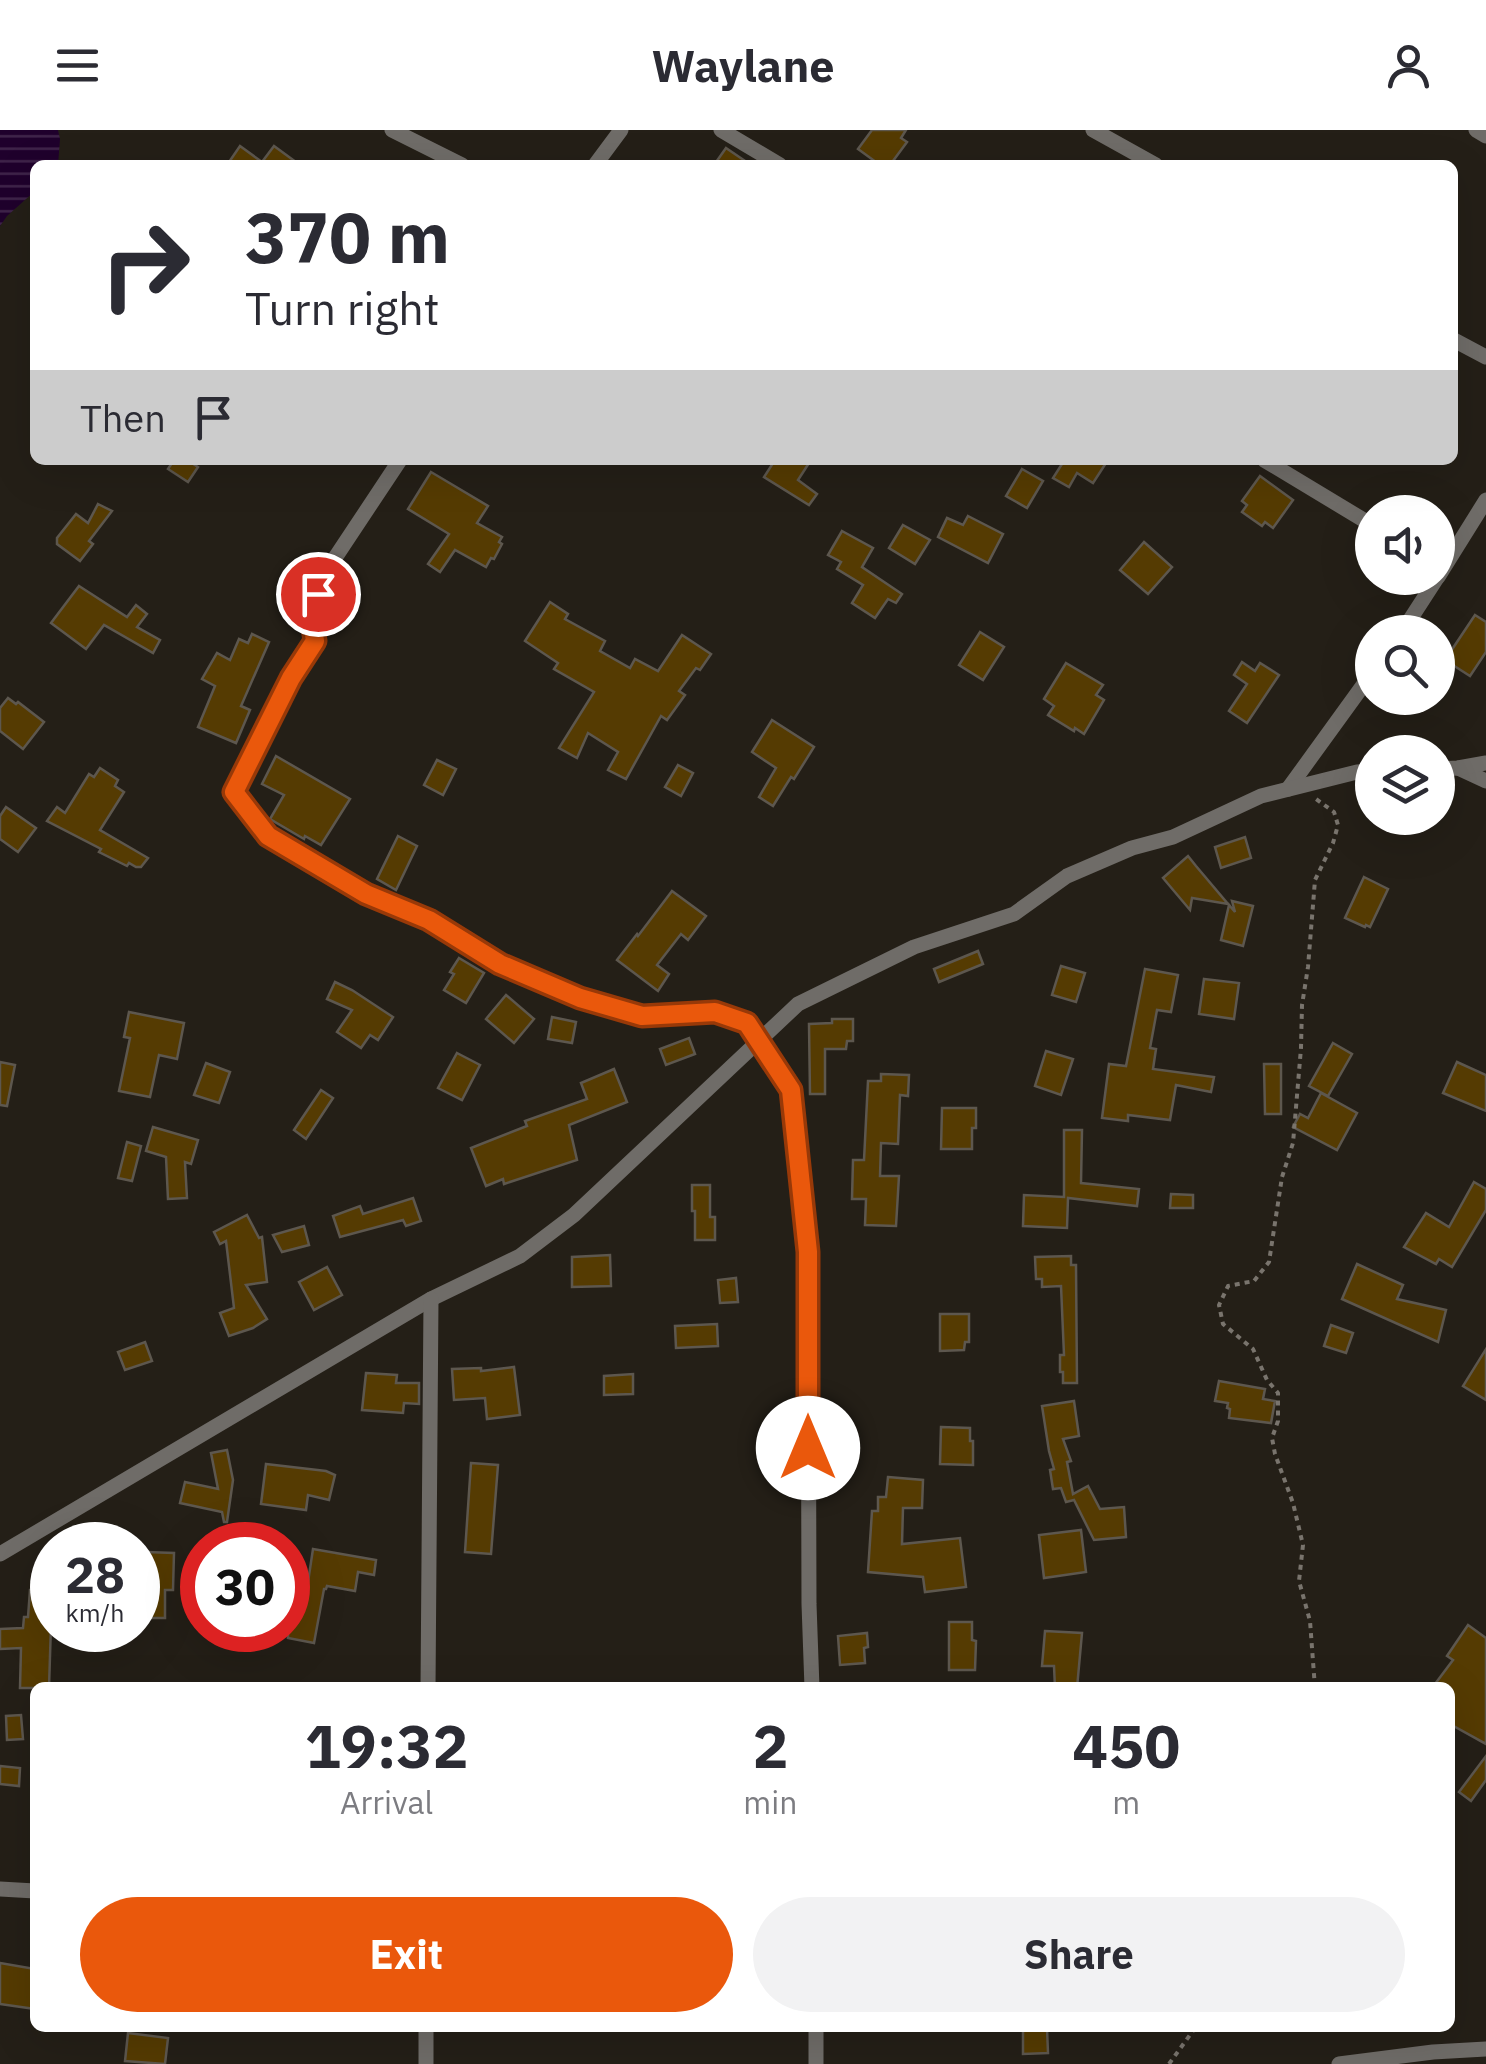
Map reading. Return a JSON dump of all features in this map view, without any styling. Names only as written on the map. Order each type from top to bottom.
[{"type":"street","points":[[392,130],[452,160]]},
{"type":"street","points":[[598,160],[621,130]]},
{"type":"street","points":[[721,130],[772,160]]},
{"type":"street","points":[[1093,130],[1147,160]]},
{"type":"street","points":[[1476,130],[1486,136]]},
{"type":"street","points":[[1458,342],[1486,357]]},
{"type":"street","points":[[397,465],[325,573],[311,614],[315,641],[291,678],[234,792],[268,836],[366,894],[429,920],[500,964],[580,998],[642,1016],[715,1012],[747,1023],[759,1040],[791,1090],[808,1252],[812,1682]]},
{"type":"street","points":[[1272,465],[1355,515]]},
{"type":"street","points":[[1455,547],[1486,500]]},
{"type":"street","points":[[1288,788],[1355,695]]},
{"type":"street","points":[[1455,768],[1486,763]]},
{"type":"street","points":[[1458,768],[1486,781]]},
{"type":"street","points":[[0,1554],[431,1299],[520,1256],[574,1215],[798,1004],[914,947],[1014,914],[1068,876],[1132,848],[1173,837],[1261,796],[1355,773]]},
{"type":"street","points":[[428,1682],[431,1299]]},
{"type":"street","points":[[0,1889],[30,1891]]},
{"type":"street","points":[[426,2032],[426,2064]]},
{"type":"street","points":[[816,2032],[816,2064]]},
{"type":"street","points":[[1340,2064],[1486,2049]]},
{"type":"path","points":[[1288,788],[1319,800],[1334,812],[1338,825],[1334,843],[1315,880],[1292,1143],[1282,1176],[1269,1262],[1254,1281],[1228,1286],[1220,1305],[1222,1324],[1253,1349],[1267,1380],[1278,1393],[1278,1422],[1272,1438],[1304,1545],[1299,1581],[1310,1621],[1315,1682]]},
{"type":"path","points":[[1169,2064],[1193,2032]]},
{"type":"shaded area","points":[[0,130],[58,130],[58,160],[30,160],[30,195],[0,226]]},
{"type":"building","points":[[872,130],[906,130],[901,138],[907,142],[894,160],[873,160],[858,149]]},
{"type":"building","points":[[240,146],[259,160],[230,160]]},
{"type":"building","points":[[274,146],[293,160],[264,160]]},
{"type":"building","points":[[726,148],[744,160],[718,160]]},
{"type":"building","points":[[171,465],[198,467],[188,482],[168,469]]},
{"type":"building","points":[[772,465],[808,465],[798,480],[817,494],[809,505],[764,477]]},
{"type":"building","points":[[1061,465],[1105,465],[1093,483],[1077,473],[1069,487],[1053,478]]},
{"type":"building","points":[[1022,469],[1043,481],[1027,508],[1006,496]]},
{"type":"building","points":[[431,472],[488,506],[477,523],[502,537],[502,544],[486,567],[455,550],[440,572],[428,564],[449,534],[408,509]]},
{"type":"building","points":[[1260,476],[1293,500],[1273,528],[1265,522],[1262,526],[1242,512],[1247,505],[1242,501]]},
{"type":"building","points":[[98,504],[112,511],[89,541],[93,544],[80,561],[57,544],[57,538],[76,514],[88,523]]},
{"type":"building","points":[[968,516],[1003,534],[988,563],[938,537],[947,518],[963,525]]},
{"type":"building","points":[[903,525],[930,540],[915,564],[889,548]]},
{"type":"building","points":[[842,531],[873,548],[862,567],[902,594],[896,603],[888,599],[875,618],[852,603],[863,585],[837,569],[841,562],[828,555]]},
{"type":"building","points":[[1144,542],[1172,567],[1148,594],[1120,570]]},
{"type":"building","points":[[79,586],[127,617],[136,605],[147,614],[137,627],[160,640],[153,653],[104,625],[86,649],[51,623]]},
{"type":"building","points":[[550,602],[568,614],[565,619],[605,641],[600,651],[630,668],[635,659],[658,671],[682,635],[711,654],[679,691],[685,695],[667,720],[661,716],[626,779],[608,770],[618,752],[588,733],[577,758],[559,748],[594,692],[554,669],[558,663],[525,641]]},
{"type":"building","points":[[1475,615],[1486,622],[1486,652],[1470,676],[1455,666],[1455,645]]},
{"type":"building","points":[[980,632],[1004,647],[983,680],[959,665]]},
{"type":"building","points":[[252,634],[269,642],[241,706],[250,710],[236,743],[198,727],[215,686],[202,679],[217,653],[230,660],[239,639],[248,643]]},
{"type":"building","points":[[1242,662],[1255,671],[1260,663],[1279,675],[1247,723],[1229,711],[1247,684],[1234,675]]},
{"type":"building","points":[[1066,663],[1103,685],[1096,695],[1104,700],[1084,734],[1048,715],[1054,706],[1044,699]]},
{"type":"building","points":[[8,698],[44,722],[23,749],[0,731],[0,708]]},
{"type":"building","points":[[772,720],[814,747],[773,806],[759,797],[776,768],[752,752]]},
{"type":"building","points":[[276,756],[350,799],[321,845],[270,819],[284,795],[262,784]]},
{"type":"building","points":[[437,760],[456,769],[443,795],[424,785]]},
{"type":"building","points":[[678,765],[693,773],[681,796],[665,787]]},
{"type":"building","points":[[100,768],[118,780],[115,786],[124,792],[100,830],[148,858],[141,867],[129,863],[127,866],[47,821],[57,807],[65,813],[89,774],[94,777]]},
{"type":"building","points":[[6,807],[36,828],[18,852],[0,839],[0,816]]},
{"type":"building","points":[[398,836],[417,846],[396,890],[377,879]]},
{"type":"building","points":[[1245,837],[1251,858],[1221,868],[1215,847]]},
{"type":"building","points":[[1188,856],[1228,904],[1192,898],[1190,910],[1163,878]]},
{"type":"building","points":[[1364,877],[1388,889],[1370,927],[1345,918]]},
{"type":"building","points":[[672,891],[706,916],[688,940],[681,934],[657,965],[669,974],[658,991],[617,960]]},
{"type":"building","points":[[1232,901],[1253,906],[1243,946],[1221,940],[1229,905],[1235,912]]},
{"type":"building","points":[[978,951],[983,964],[939,982],[934,969]]},
{"type":"building","points":[[459,958],[484,973],[466,1003],[444,990]]},
{"type":"building","points":[[1061,966],[1085,973],[1076,1002],[1052,995]]},
{"type":"building","points":[[1145,969],[1178,975],[1171,1012],[1157,1010],[1150,1048],[1156,1049],[1153,1069],[1214,1077],[1211,1092],[1176,1085],[1170,1120],[1128,1115],[1128,1121],[1102,1118],[1109,1064],[1126,1066]]},
{"type":"building","points":[[1204,979],[1239,983],[1234,1019],[1199,1014]]},
{"type":"building","points":[[335,982],[393,1017],[378,1040],[370,1035],[361,1048],[337,1032],[352,1010],[327,999]]},
{"type":"building","points":[[506,995],[534,1019],[514,1043],[486,1019]]},
{"type":"building","points":[[129,1012],[184,1023],[177,1059],[159,1055],[150,1097],[119,1091],[130,1038],[124,1037]]},
{"type":"building","points":[[552,1017],[576,1022],[572,1043],[548,1039]]},
{"type":"building","points":[[832,1019],[853,1019],[853,1041],[847,1041],[846,1049],[825,1049],[825,1094],[810,1094],[809,1024],[832,1023]]},
{"type":"building","points":[[689,1038],[695,1054],[666,1065],[660,1049]]},
{"type":"building","points":[[1333,1043],[1352,1054],[1328,1096],[1309,1086]]},
{"type":"building","points":[[1046,1051],[1073,1059],[1061,1095],[1035,1086]]},
{"type":"building","points":[[457,1053],[480,1065],[462,1100],[438,1088]]},
{"type":"building","points":[[0,1062],[15,1065],[7,1106],[0,1105]]},
{"type":"building","points":[[1457,1062],[1486,1075],[1486,1111],[1443,1093]]},
{"type":"building","points":[[206,1063],[230,1072],[219,1103],[194,1095]]},
{"type":"building","points":[[1264,1064],[1281,1064],[1281,1114],[1265,1114]]},
{"type":"building","points":[[614,1069],[627,1102],[569,1125],[577,1160],[504,1184],[503,1179],[486,1186],[471,1148],[527,1126],[525,1121],[587,1099],[581,1083]]},
{"type":"building","points":[[881,1074],[909,1075],[908,1096],[900,1095],[898,1144],[881,1143],[880,1176],[899,1176],[896,1226],[865,1225],[866,1199],[852,1199],[853,1160],[864,1160],[868,1081],[881,1081]]},
{"type":"building","points":[[321,1090],[333,1098],[306,1139],[294,1130]]},
{"type":"building","points":[[1321,1093],[1357,1113],[1337,1150],[1293,1127],[1300,1114],[1308,1118]]},
{"type":"building","points":[[942,1108],[976,1108],[972,1149],[941,1149]]},
{"type":"building","points":[[153,1127],[198,1140],[191,1164],[185,1162],[187,1198],[168,1199],[166,1157],[146,1151]]},
{"type":"building","points":[[1064,1130],[1082,1130],[1081,1183],[1139,1189],[1137,1206],[1068,1198],[1067,1228],[1023,1226],[1024,1195],[1064,1197]]},
{"type":"building","points":[[127,1142],[141,1146],[132,1181],[118,1178]]},
{"type":"building","points":[[1474,1182],[1486,1189],[1486,1210],[1452,1267],[1439,1259],[1436,1264],[1404,1247],[1426,1213],[1449,1227]]},
{"type":"building","points":[[692,1185],[710,1185],[715,1240],[695,1240]]},
{"type":"building","points":[[1171,1194],[1193,1195],[1193,1208],[1170,1208]]},
{"type":"building","points":[[413,1198],[421,1221],[406,1226],[403,1220],[340,1237],[333,1216],[360,1206],[363,1214]]},
{"type":"building","points":[[247,1215],[259,1238],[262,1237],[267,1282],[246,1285],[267,1319],[229,1336],[220,1313],[234,1308],[226,1241],[220,1244],[214,1232]]},
{"type":"building","points":[[304,1226],[309,1245],[282,1252],[273,1235]]},
{"type":"building","points":[[610,1255],[611,1286],[572,1287],[572,1257]]},
{"type":"building","points":[[1071,1256],[1071,1265],[1076,1265],[1077,1383],[1063,1383],[1061,1286],[1042,1287],[1042,1279],[1036,1279],[1035,1257]]},
{"type":"building","points":[[1357,1264],[1403,1285],[1397,1299],[1446,1310],[1438,1342],[1342,1299]]},
{"type":"building","points":[[327,1267],[342,1295],[314,1310],[299,1282]]},
{"type":"building","points":[[736,1278],[738,1302],[720,1303],[718,1280]]},
{"type":"building","points":[[940,1314],[969,1314],[969,1342],[965,1342],[964,1350],[940,1351]]},
{"type":"building","points":[[717,1324],[718,1346],[676,1348],[675,1326]]},
{"type":"building","points":[[1331,1325],[1353,1333],[1346,1353],[1324,1346]]},
{"type":"building","points":[[145,1342],[152,1361],[125,1370],[118,1352]]},
{"type":"building","points":[[1486,1349],[1486,1400],[1463,1386]]},
{"type":"building","points":[[514,1367],[520,1415],[487,1419],[485,1398],[454,1400],[452,1369]]},
{"type":"building","points":[[366,1373],[397,1375],[396,1383],[419,1383],[419,1404],[404,1403],[403,1413],[362,1410]]},
{"type":"building","points":[[633,1374],[633,1394],[604,1395],[604,1376]]},
{"type":"building","points":[[1219,1381],[1265,1389],[1263,1399],[1275,1401],[1271,1423],[1229,1418],[1228,1403],[1215,1401]]},
{"type":"building","points":[[1074,1401],[1079,1436],[1063,1439],[1071,1461],[1067,1462],[1073,1494],[1088,1486],[1100,1509],[1124,1507],[1126,1537],[1094,1540],[1074,1500],[1066,1502],[1061,1488],[1053,1489],[1050,1470],[1054,1469],[1042,1406]]},
{"type":"building","points":[[941,1427],[970,1428],[973,1465],[940,1464]]},
{"type":"building","points":[[227,1450],[233,1480],[227,1522],[222,1512],[180,1503],[185,1482],[218,1489],[211,1453]]},
{"type":"building","points":[[471,1463],[498,1465],[491,1554],[465,1552]]},
{"type":"building","points":[[266,1464],[335,1475],[329,1500],[308,1495],[306,1510],[261,1504]]},
{"type":"building","points":[[888,1477],[923,1480],[922,1508],[903,1508],[902,1544],[960,1538],[966,1587],[925,1592],[923,1577],[868,1572],[872,1511],[878,1511],[878,1497],[886,1497]]},
{"type":"building","points":[[1081,1530],[1086,1572],[1044,1578],[1039,1535]]},
{"type":"building","points":[[313,1549],[376,1560],[374,1575],[358,1572],[355,1591],[327,1586],[324,1589],[314,1643],[310,1642]]},
{"type":"building","points":[[160,1552],[174,1553],[173,1590],[165,1590],[165,1618],[160,1618]]},
{"type":"building","points":[[30,1590],[30,1652],[50,1652],[49,1682],[30,1682],[30,1688],[20,1688],[21,1648],[0,1649],[0,1629],[23,1628],[24,1617],[28,1617]]},
{"type":"building","points":[[949,1622],[972,1622],[975,1670],[949,1670]]},
{"type":"building","points":[[1468,1625],[1486,1638],[1486,1744],[1455,1727],[1455,1682],[1436,1682],[1453,1660],[1447,1656]]},
{"type":"building","points":[[1045,1631],[1082,1633],[1078,1682],[1055,1682],[1054,1666],[1042,1666]]},
{"type":"building","points":[[867,1633],[865,1663],[840,1665],[838,1636]]},
{"type":"building","points":[[21,1715],[23,1739],[7,1740],[6,1716]]},
{"type":"building","points":[[1486,1756],[1486,1780],[1471,1801],[1459,1792]]},
{"type":"building","points":[[0,1766],[20,1768],[19,1786],[0,1784]]},
{"type":"building","points":[[0,1963],[30,1968],[30,2008],[0,2004]]},
{"type":"building","points":[[1023,2032],[1047,2032],[1048,2053],[1023,2054]]},
{"type":"building","points":[[128,2033],[168,2038],[165,2064],[125,2061]]},
{"type":"route","points":[[318,594],[311,614],[315,641],[291,678],[234,792],[268,836],[366,894],[429,920],[500,964],[580,998],[642,1016],[715,1012],[747,1023],[791,1090],[808,1252],[808,1448]]}]
